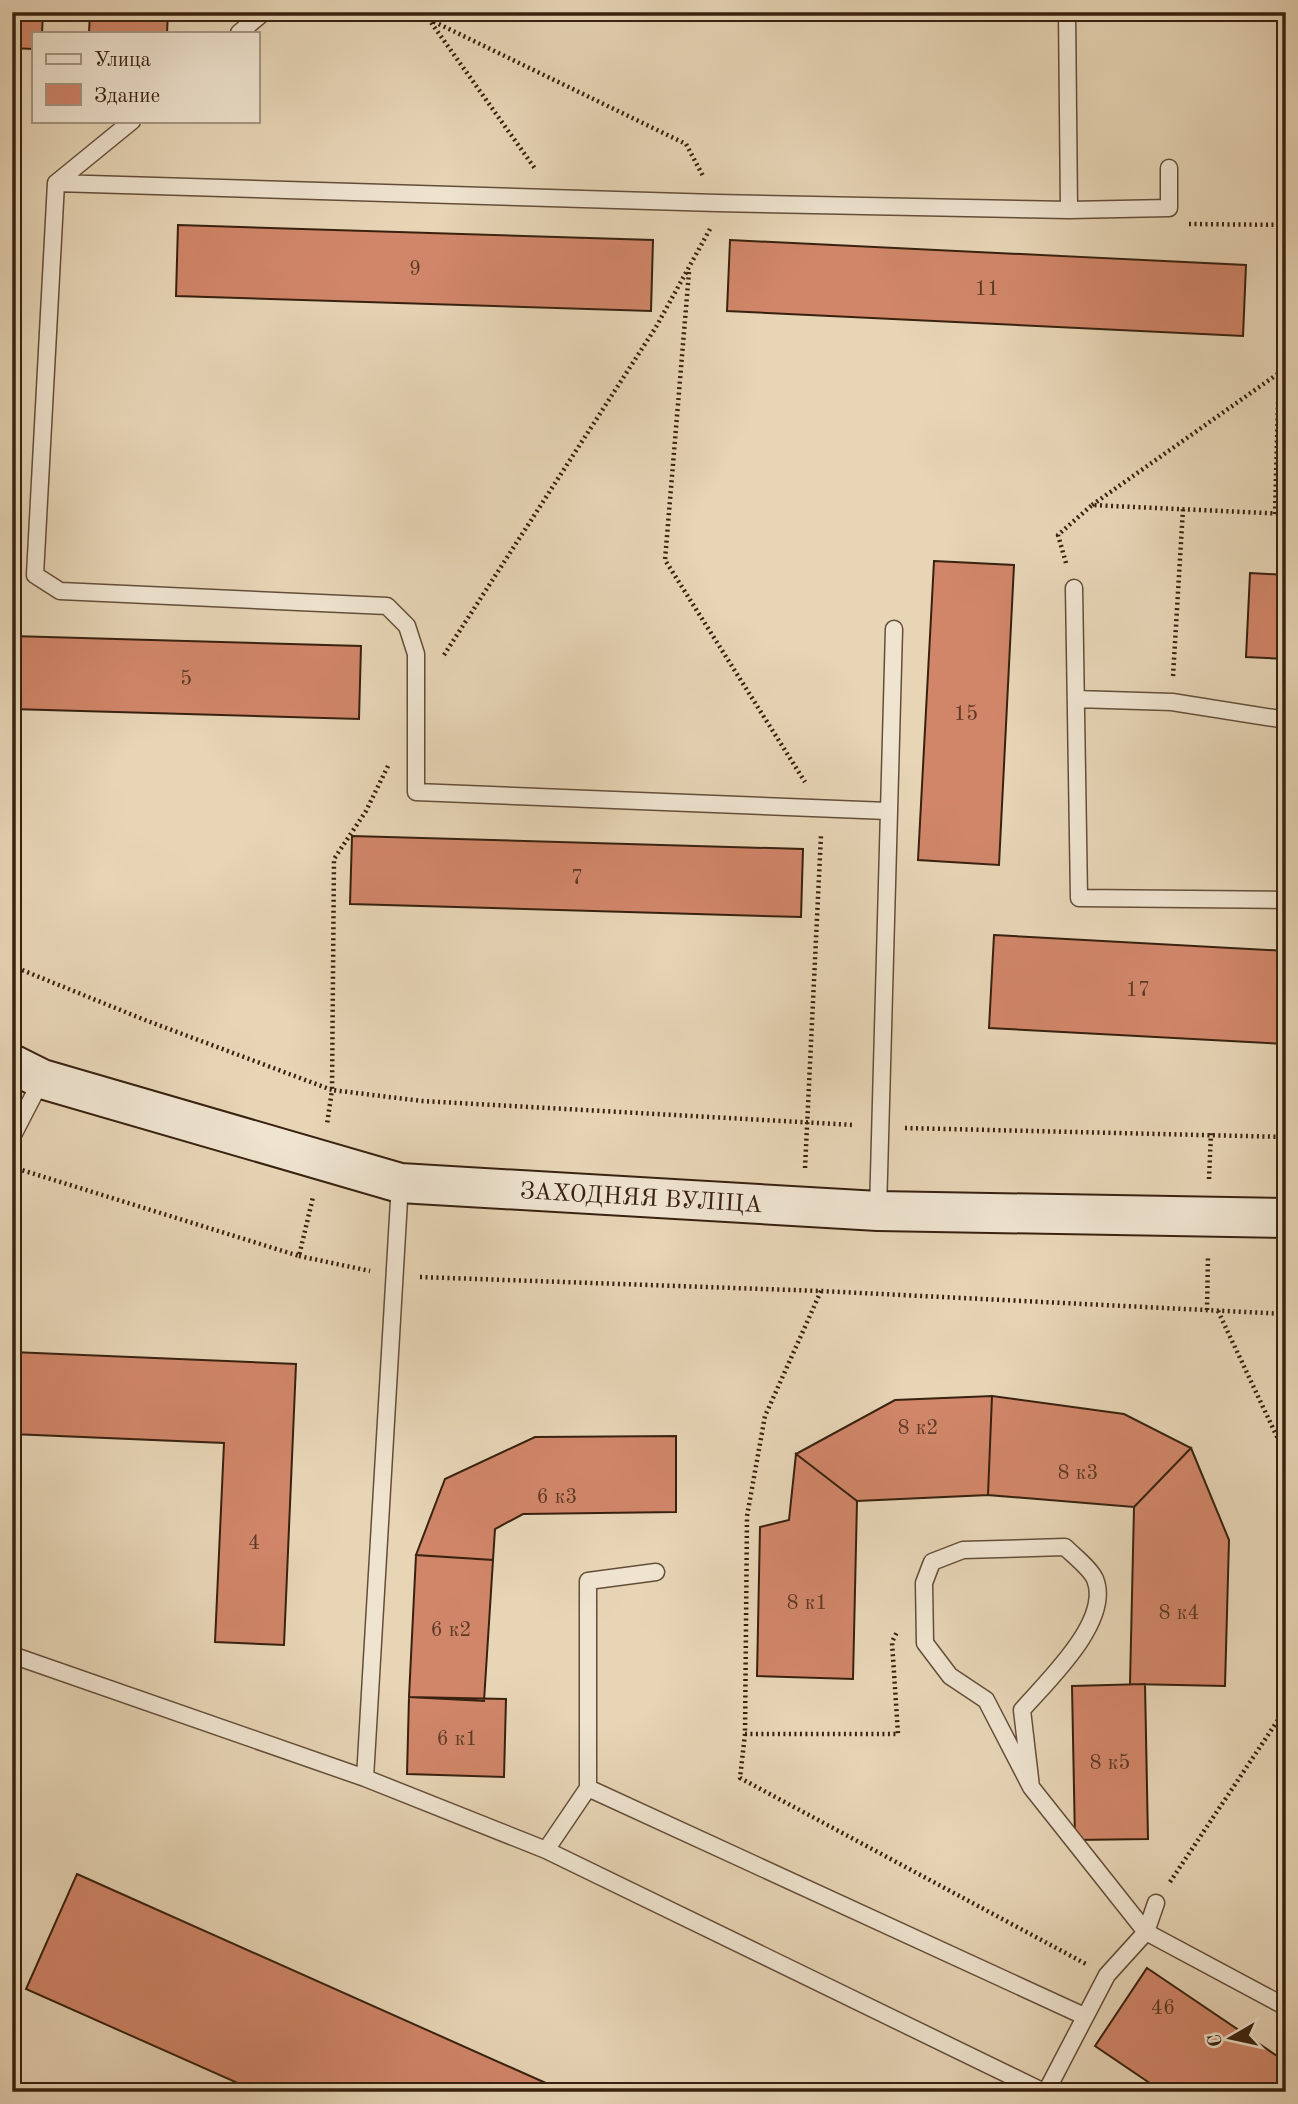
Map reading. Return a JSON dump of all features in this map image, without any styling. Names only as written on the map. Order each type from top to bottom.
[{"type":"street","name":"ЗАХОДНЯЯ ВУЛІЦА","points":[[27,1071],[400,1183],[878,1211],[1286,1218]]},
{"type":"lane","points":[[240,32],[264,12]]},
{"type":"lane","points":[[1067,12],[1069,210]]},
{"type":"lane","points":[[131,122],[56,183],[35,575],[60,591],[387,606],[407,626],[416,654],[416,792],[888,811]]},
{"type":"lane","points":[[56,183],[717,203],[1069,210],[1169,208],[1170,168]]},
{"type":"lane","points":[[1074,588],[1079,898],[1286,900]]},
{"type":"lane","points":[[878,1211],[894,629]]},
{"type":"lane","points":[[1076,700],[1172,702],[1286,720]]},
{"type":"lane","points":[[12,1137],[27,1071]]},
{"type":"lane","points":[[365,1778],[400,1183]]},
{"type":"lane","points":[[1031,1787],[1021,1710],[1064,1662],[1097,1613],[1095,1579],[1065,1548],[963,1550],[932,1562],[924,1583],[925,1643],[950,1676],[986,1700],[1031,1787],[1146,1932],[1286,2007]]},
{"type":"lane","points":[[546,1850],[588,1788],[587,1581],[656,1572]]},
{"type":"lane","points":[[12,1655],[365,1778],[546,1850],[1045,2092],[1107,1975],[1146,1932],[1156,1903]]},
{"type":"lane","points":[[588,1788],[1084,2016]]},
{"type":"path","points":[[414,12],[686,144],[717,203],[716,218],[689,271],[451,640],[366,811],[334,859],[332,1090],[422,1101],[880,1127],[1286,1137]]},
{"type":"path","points":[[430,12],[430,21],[556,198]]},
{"type":"path","points":[[1275,514],[1283,224]]},
{"type":"path","points":[[689,271],[665,560],[822,809],[803,1207]]},
{"type":"path","points":[[1074,588],[1058,535],[1092,505],[1279,373]]},
{"type":"path","points":[[1092,505],[1286,514]]},
{"type":"path","points":[[1172,702],[1183,509]]},
{"type":"path","points":[[12,1181],[18,1169]]},
{"type":"path","points":[[299,1256],[394,1276],[821,1291],[1286,1314]]},
{"type":"path","points":[[821,1291],[765,1416],[747,1516],[745,1734],[740,1778],[1107,1975]]},
{"type":"path","points":[[1218,1311],[1286,1456]]},
{"type":"path","points":[[745,1734],[898,1734],[892,1642],[898,1631]]},
{"type":"path","points":[[1156,1903],[1286,1708]]},
{"type":"building","points":[[12,12],[43,12],[42,32],[32,32],[32,49],[12,48]]},
{"type":"building","points":[[90,12],[168,12],[167,32],[89,32]]},
{"type":"building","points":[[178,225],[653,240],[651,311],[176,296]]},
{"type":"building","points":[[730,240],[1246,265],[1243,336],[727,311]]},
{"type":"building","points":[[934,561],[1014,565],[999,865],[918,860]]},
{"type":"building","points":[[1250,573],[1286,575],[1286,659],[1246,657]]},
{"type":"building","points":[[12,636],[361,646],[359,719],[12,709]]},
{"type":"building","points":[[352,836],[803,849],[801,917],[350,904]]},
{"type":"building","points":[[994,935],[1286,951],[1286,1044],[989,1028]]},
{"type":"building","points":[[12,1352],[296,1364],[284,1645],[215,1642],[224,1443],[12,1434]]},
{"type":"building","points":[[992,1396],[988,1495],[857,1501],[796,1454],[895,1400]]},
{"type":"building","points":[[992,1396],[1124,1414],[1191,1448],[1134,1507],[988,1495]]},
{"type":"building","points":[[676,1436],[676,1512],[523,1514],[495,1529],[493,1560],[416,1555],[445,1479],[535,1437]]},
{"type":"building","points":[[1191,1448],[1229,1540],[1225,1686],[1130,1684],[1134,1507]]},
{"type":"building","points":[[796,1454],[857,1501],[853,1679],[757,1676],[760,1527],[789,1520]]},
{"type":"building","points":[[416,1555],[493,1560],[484,1701],[409,1697]]},
{"type":"building","points":[[1145,1684],[1148,1839],[1075,1840],[1072,1686]]},
{"type":"building","points":[[409,1697],[506,1699],[504,1777],[407,1774]]},
{"type":"building","points":[[77,1874],[566,2092],[258,2092],[26,1989]]},
{"type":"building","points":[[1147,1968],[1286,2062],[1286,2092],[1163,2092],[1095,2046]]}]
